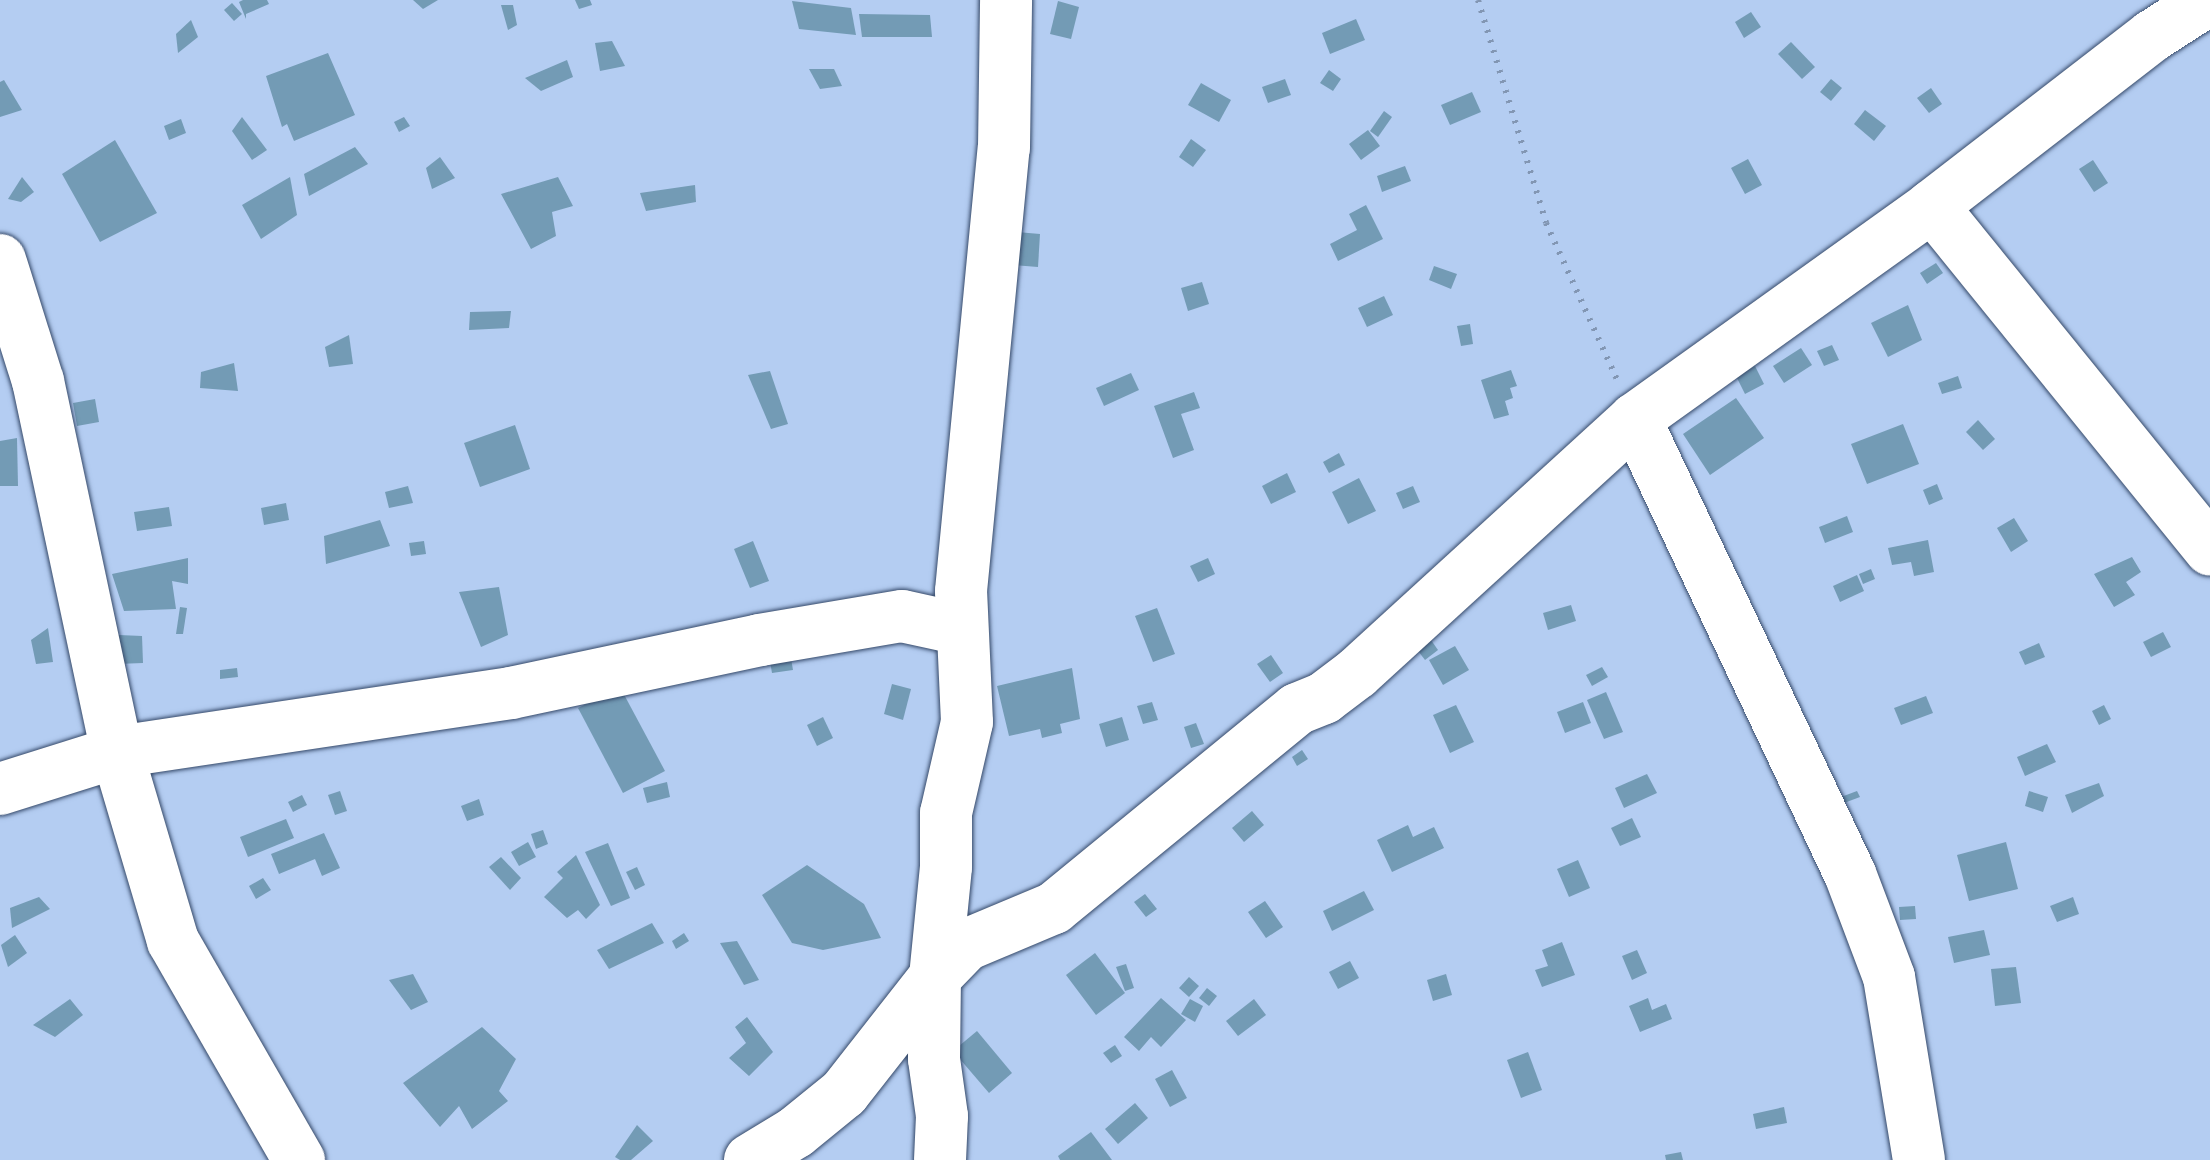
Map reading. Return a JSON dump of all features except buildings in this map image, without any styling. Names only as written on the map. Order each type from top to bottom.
[{"type":"lane","points":[[940,1160],[942,1116],[934,1058],[935,977],[946,867],[946,813],[967,722],[961,629],[982,349],[1004,148],[1006,0]]},
{"type":"lane","points":[[750,1160],[796,1132],[844,1093],[935,977],[966,945],[1054,908],[1297,709],[1324,698],[1357,673],[1635,419],[1932,206],[2152,36],[2208,0]]},
{"type":"lane","points":[[1932,206],[2210,549]]},
{"type":"lane","points":[[0,260],[38,381],[117,752],[173,941],[299,1160]]},
{"type":"lane","points":[[1635,419],[1850,874],[1889,977],[1919,1160]]},
{"type":"lane","points":[[0,789],[117,752],[511,693],[760,640],[902,616],[961,629]]},
{"type":"path","points":[[1478,0],[1546,223],[1635,419]]}]
